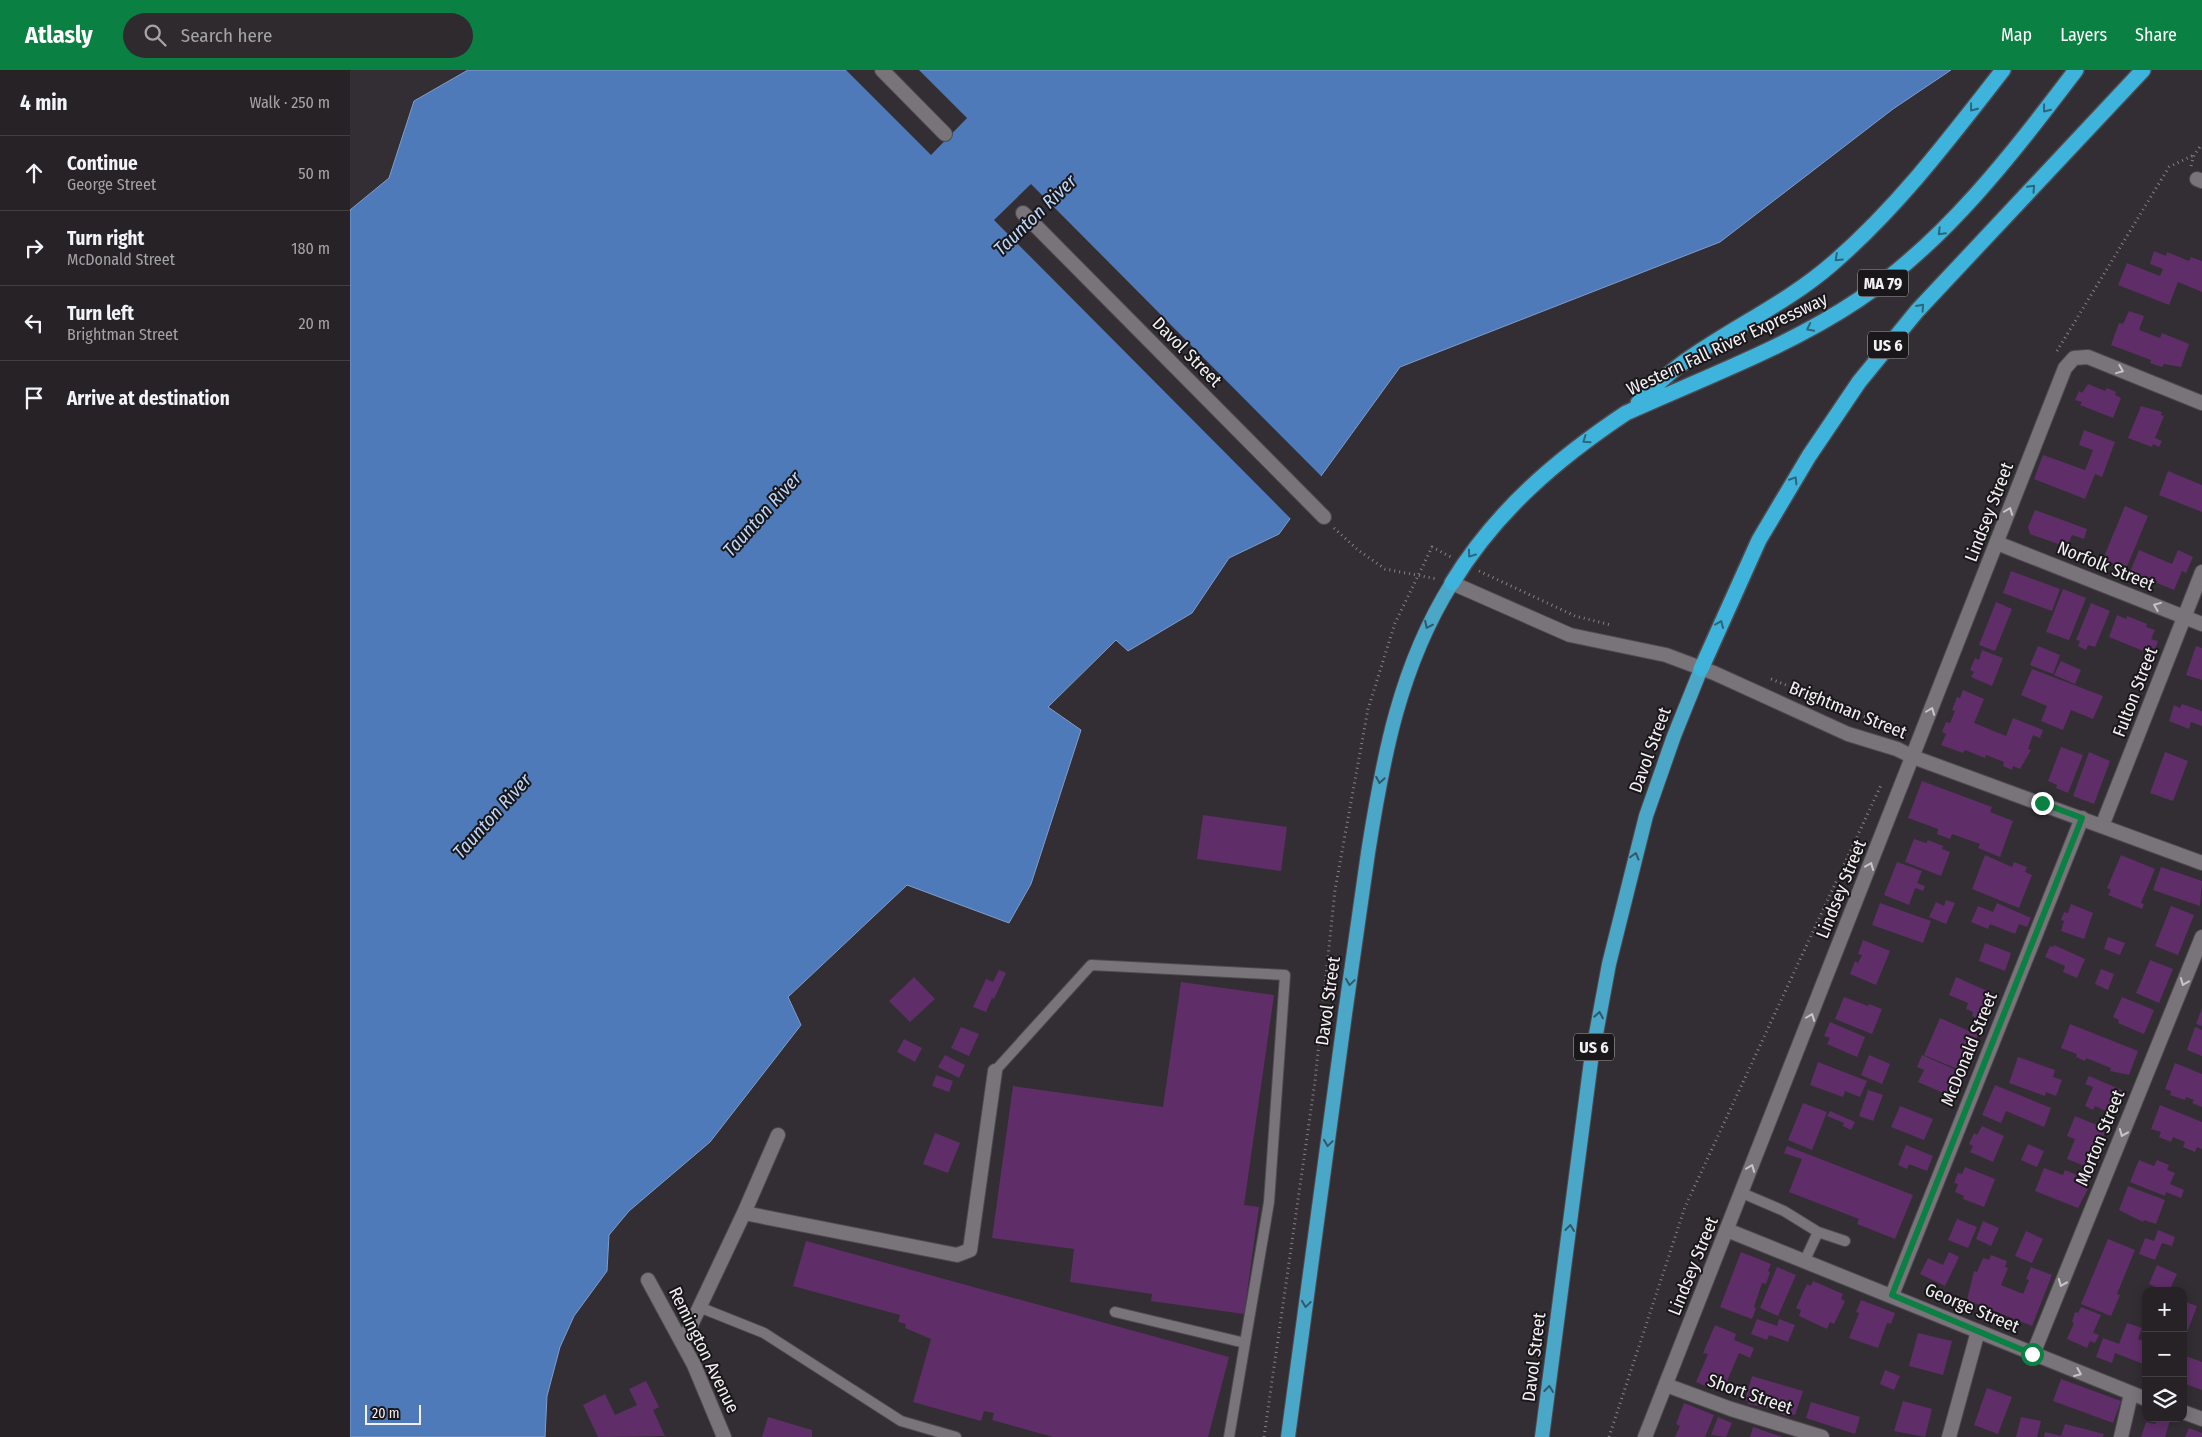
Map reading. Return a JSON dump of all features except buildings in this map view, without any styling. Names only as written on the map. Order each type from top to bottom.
[{"type":"highway","points":[[1626,413],[1680,365],[1795,293],[1832,264],[1874,225],[1929,164],[2003,70]]},
{"type":"highway","name":"Western Fall River Expressway","points":[[1452,582],[1485,535],[1536,481],[1580,444],[1626,413],[1788,339],[1838,313],[1880,284],[1922,250],[1958,214],[2002,164],[2076,70]]},
{"type":"highway","name":"US 6","points":[[1701,669],[1760,540],[1809,456],[1859,382],[1917,311],[2143,70]]},
{"type":"highway","name":"Davol Street","points":[[1288,1437],[1356,934],[1386,752],[1397,703],[1414,656],[1452,582]]},
{"type":"highway","name":"Davol Street","points":[[1542,1437],[1591,1061],[1602,995],[1617,926],[1646,816],[1674,736],[1701,669]]},
{"type":"street","points":[[882,70],[945,134]]},
{"type":"street","name":"Davol Street","points":[[1023,213],[1324,517]]},
{"type":"street","name":"Lindsey Street","points":[[1645,1437],[2065,368],[2074,358],[2088,357],[2202,403]]},
{"type":"street","name":"Norfolk Street","points":[[1997,543],[2202,624]]},
{"type":"street","name":"Fulton Street","points":[[2102,826],[2202,572]]},
{"type":"street","name":"Brightman Street","points":[[1452,582],[1570,635],[1666,655],[1848,734],[1897,749],[1913,757],[2202,863]]},
{"type":"street","name":"McDonald Street","points":[[1892,1295],[2082,818]]},
{"type":"street","name":"Morton Street","points":[[2032,1354],[2202,937]]},
{"type":"street","points":[[744,1213],[957,1255],[970,1250],[995,1071]]},
{"type":"street","points":[[683,1342],[744,1213],[778,1135]]},
{"type":"street","name":"George Street","points":[[1727,1230],[1892,1295],[2142,1398]]},
{"type":"street","name":"Remington Avenue","points":[[648,1280],[683,1342],[705,1388],[724,1437]]},
{"type":"street","points":[[1949,1437],[1978,1331]]},
{"type":"street","name":"Short Street","points":[[1666,1385],[1731,1409],[1822,1437]]},
{"type":"street","points":[[2121,1437],[2131,1394]]},
{"type":"street","points":[[2187,1413],[2202,1419]]},
{"type":"lane","points":[[995,1071],[1091,965],[1285,975],[1269,1202],[1229,1437]]},
{"type":"lane","points":[[1742,1193],[1784,1210],[1818,1232],[1845,1241]]},
{"type":"lane","points":[[1805,1260],[1818,1232]]},
{"type":"lane","points":[[699,1307],[764,1333],[901,1421],[956,1437]]},
{"type":"lane","points":[[1115,1312],[1245,1343]]},
{"type":"path","points":[[1324,517],[1358,550],[1385,570],[1418,574],[1452,582]]},
{"type":"path","points":[[1264,1437],[1315,1081],[1335,890],[1368,709],[1395,622],[1432,547]]},
{"type":"path","points":[[1476,570],[1575,616],[1621,628]]},
{"type":"path","points":[[1765,677],[1903,732]]},
{"type":"path","points":[[1609,1437],[1686,1207],[1886,777]]},
{"type":"water","name":"Taunton River","points":[[468,70],[1951,70],[1893,109],[1720,242],[1400,367],[1279,534],[1229,558],[1192,613],[1128,651],[1116,640],[1048,707],[1081,730],[1031,884],[1009,923],[907,885],[788,997],[801,1025],[710,1142],[629,1211],[609,1235],[607,1271],[574,1316],[560,1347],[547,1396],[545,1437],[350,1437],[350,210],[389,178],[414,101]]},
{"type":"pier","points":[[846,70],[919,70],[967,118],[931,155]]},
{"type":"pier","points":[[1031,184],[1323,478],[1292,520],[994,220]]},
{"type":"route","points":[[2032,1354],[1892,1295],[1952,1140],[2082,818],[2042,803]]}]
